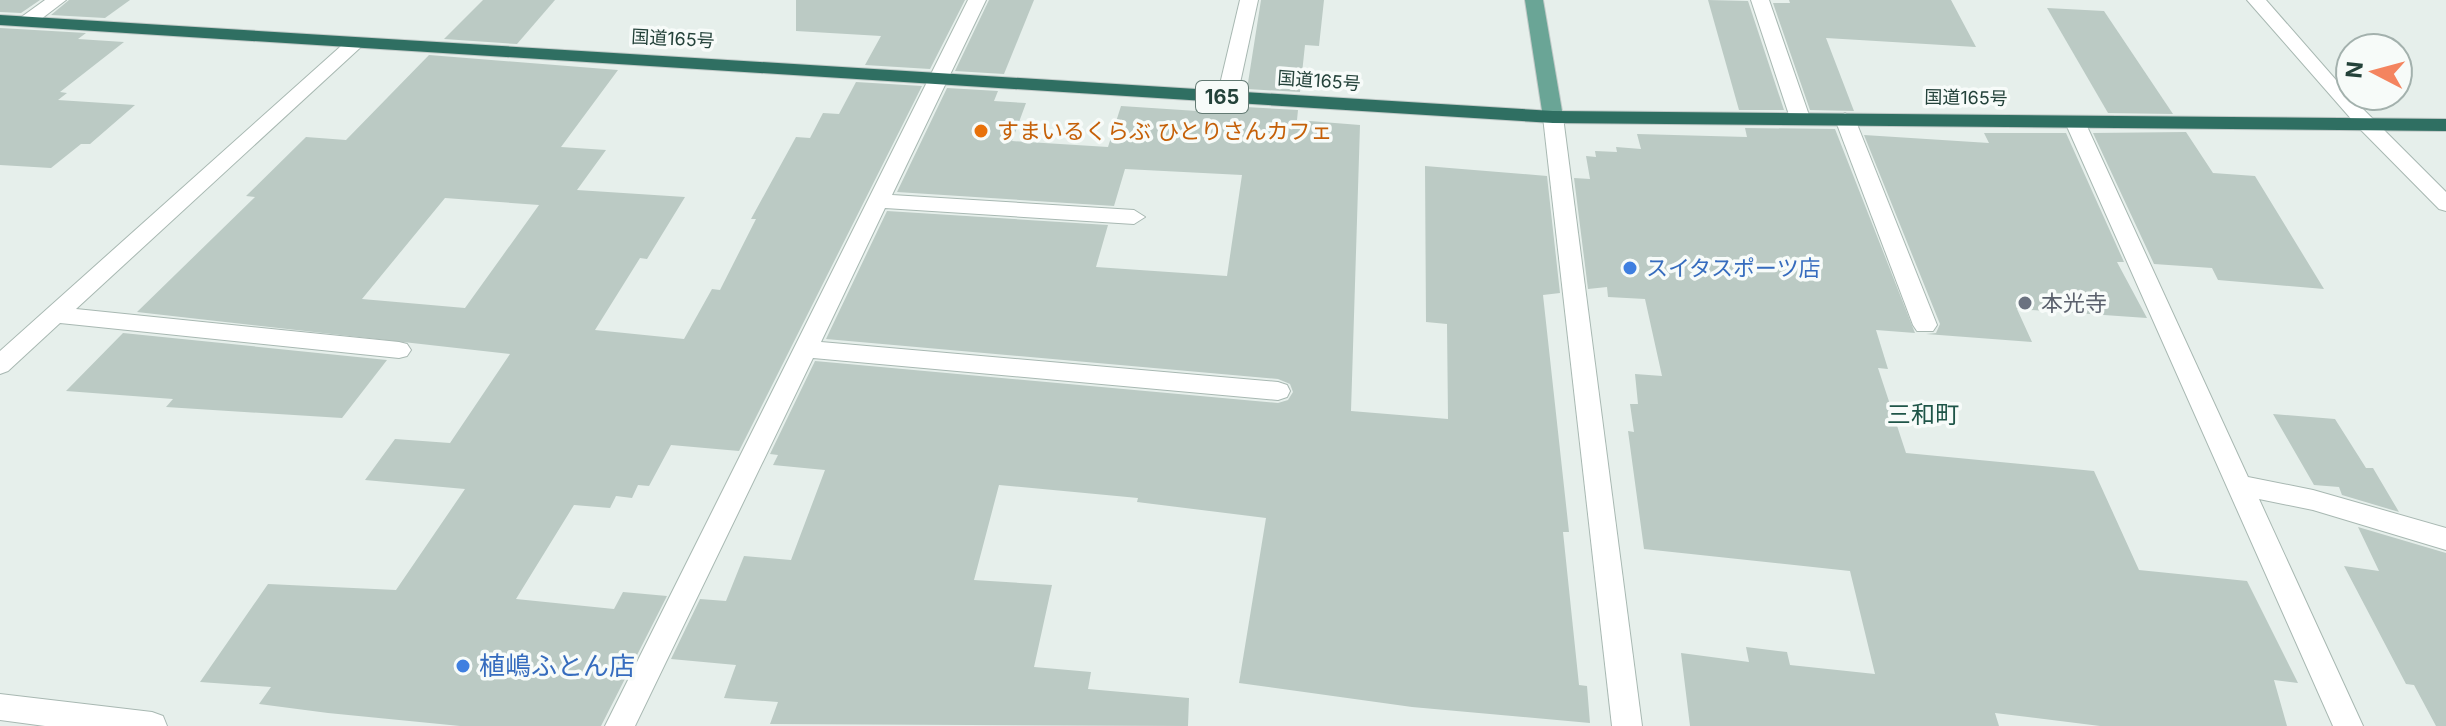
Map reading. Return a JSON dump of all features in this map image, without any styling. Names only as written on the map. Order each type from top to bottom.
[{"type":"highway","name":"国道165号","points":[[0,20],[1553,117],[2446,125]]},
{"type":"main road","points":[[1534,0],[1553,117]]},
{"type":"street","points":[[26,22],[57,0]]},
{"type":"street","points":[[620,726],[977,0]]},
{"type":"street","points":[[1227,97],[1249,0]]},
{"type":"street","points":[[1760,0],[1800,118]]},
{"type":"street","points":[[2256,0],[2367,125],[2446,204]]},
{"type":"street","points":[[0,365],[356,42]]},
{"type":"street","points":[[1553,117],[1627,726]]},
{"type":"street","points":[[1845,119],[1925,325]]},
{"type":"street","points":[[2075,122],[2348,726]]},
{"type":"street","points":[[879,201],[1134,217]]},
{"type":"street","points":[[55,315],[399,350]]},
{"type":"street","points":[[807,349],[1278,391]]},
{"type":"street","points":[[2239,485],[2313,500],[2446,539]]},
{"type":"street","points":[[0,707],[152,726]]},
{"type":"building","points":[[0,0],[40,0],[21,13],[0,12]]},
{"type":"building","points":[[69,0],[130,0],[105,18],[51,15]]},
{"type":"building","points":[[483,0],[555,0],[517,44],[444,39]]},
{"type":"building","points":[[796,0],[965,0],[930,69],[865,65],[881,36],[796,31]]},
{"type":"building","points":[[989,0],[1034,0],[1004,74],[955,71]]},
{"type":"building","points":[[1261,0],[1324,0],[1319,46],[1305,45],[1300,92],[1247,89]]},
{"type":"building","points":[[1708,0],[1748,1],[1784,110],[1739,110]]},
{"type":"building","points":[[1789,0],[1951,0],[1976,47],[1826,38],[1854,111],[1810,110],[1773,3],[1790,3]]},
{"type":"building","points":[[2047,8],[2104,11],[2173,114],[2108,113]]},
{"type":"building","points":[[0,28],[86,33],[78,39],[124,42],[60,92],[67,93],[58,100],[135,105],[90,144],[81,144],[51,168],[0,165]]},
{"type":"building","points":[[429,55],[618,70],[561,147],[606,150],[577,190],[685,197],[647,259],[640,258],[595,330],[684,339],[712,289],[720,290],[756,219],[751,219],[796,137],[810,138],[823,113],[839,114],[856,82],[922,86],[739,451],[671,445],[649,486],[638,485],[632,498],[616,496],[610,508],[574,505],[516,599],[614,609],[623,592],[667,596],[601,726],[460,726],[328,713],[259,704],[271,687],[200,682],[268,584],[396,590],[465,489],[365,480],[395,439],[450,443],[510,354],[137,312],[255,197],[246,196],[306,137],[346,140]],"holes":[[[445,198],[539,205],[465,308],[362,299]]]},
{"type":"building","points":[[947,88],[998,91],[994,101],[1026,103],[1012,141],[1108,147],[1121,106],[1243,114],[1245,107],[1298,110],[1297,120],[1360,125],[1351,411],[1448,419],[1447,324],[1426,322],[1425,166],[1547,176],[1560,293],[1543,295],[1569,532],[1563,532],[1579,685],[1587,686],[1590,723],[1412,707],[1239,683],[1266,518],[1137,502],[1138,498],[999,485],[974,580],[1052,585],[1034,667],[1091,672],[1088,689],[1189,698],[1188,726],[770,724],[778,702],[724,698],[736,665],[671,659],[700,599],[726,601],[744,556],[791,560],[825,470],[773,465],[778,455],[770,454],[815,361],[1278,403],[1288,400],[1293,392],[1290,384],[1278,379],[826,339],[887,211],[1108,225],[1096,267],[1227,276],[1242,175],[1125,169],[1114,206],[897,192]]},
{"type":"building","points":[[1745,128],[1835,129],[1915,333],[1876,330],[1888,369],[1878,368],[1906,453],[2094,471],[2139,570],[2247,581],[2298,683],[2274,680],[2287,726],[2100,726],[1995,713],[1999,726],[1690,726],[1681,653],[1749,662],[1746,647],[1787,652],[1790,665],[1875,674],[1850,571],[1644,549],[1628,431],[1634,432],[1630,404],[1638,404],[1635,374],[1662,376],[1645,299],[1608,297],[1607,287],[1588,289],[1574,178],[1590,179],[1586,156],[1596,157],[1595,151],[1617,152],[1616,147],[1641,149],[1637,134],[1747,137]]},
{"type":"building","points":[[2186,132],[2213,173],[2255,176],[2324,289],[2218,280],[2212,268],[2154,264],[2093,133]]},
{"type":"building","points":[[1984,133],[2066,133],[2124,262],[2117,262],[2147,318],[2017,309],[2032,342],[1926,334],[1936,333],[1940,324],[1864,135],[1989,143]]},
{"type":"building","points":[[123,333],[387,360],[342,418],[166,407],[173,399],[66,391]]},
{"type":"building","points":[[2273,414],[2335,419],[2366,468],[2373,468],[2399,512],[2342,495],[2339,487],[2314,485]]},
{"type":"building","points":[[2358,527],[2446,553],[2446,726],[2436,726],[2414,685],[2406,684],[2344,566],[2379,571]]},
{"type":"place","name":"すまいるくらぶ ひとりさんカフェ","points":[[981,131]]},
{"type":"place","name":"スイタスポーツ店","points":[[1630,268]]},
{"type":"place","name":"本光寺","points":[[2025,303]]},
{"type":"place","name":"植嶋ふとん店","points":[[463,666]]},
{"type":"district","name":"三和町","points":[[1923,415]]}]
